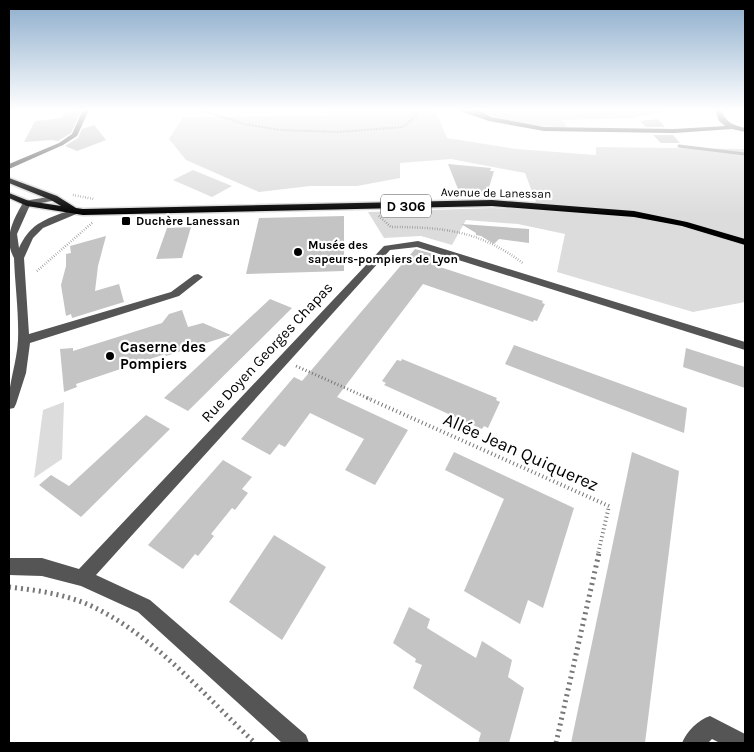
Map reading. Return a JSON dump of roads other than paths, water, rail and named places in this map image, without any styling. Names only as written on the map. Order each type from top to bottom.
[{"type":"main road","points":[[9,180],[18,186],[54,198],[77,212]]},
{"type":"main road","name":"Avenue de Lanessan","points":[[9,195],[27,203],[77,212],[492,203],[598,210],[659,218],[745,242]]},
{"type":"street","points":[[9,168],[59,145]]},
{"type":"street","points":[[9,404],[20,373],[24,340],[19,258],[12,237],[13,227],[27,203],[54,198]]},
{"type":"street","points":[[13,227],[43,224],[77,212]]},
{"type":"street","points":[[19,258],[30,235],[43,224]]},
{"type":"street","name":"Rue Doyen Georges Chapas","points":[[82,578],[386,248],[418,244],[745,346]]},
{"type":"street","points":[[24,340],[175,294],[198,277]]},
{"type":"street","points":[[9,567],[42,567],[82,578],[144,606],[298,743]]},
{"type":"street","points":[[693,743],[710,726],[741,743]]},
{"type":"waterway","points":[[679,146],[745,154]]},
{"type":"place","name":"Duchère Lanessan","points":[[126,221]]},
{"type":"place","name":"Musée des sapeurs-pompiers de Lyon","points":[[298,252]]},
{"type":"place","name":"Caserne des Pompiers","points":[[110,356]]}]
